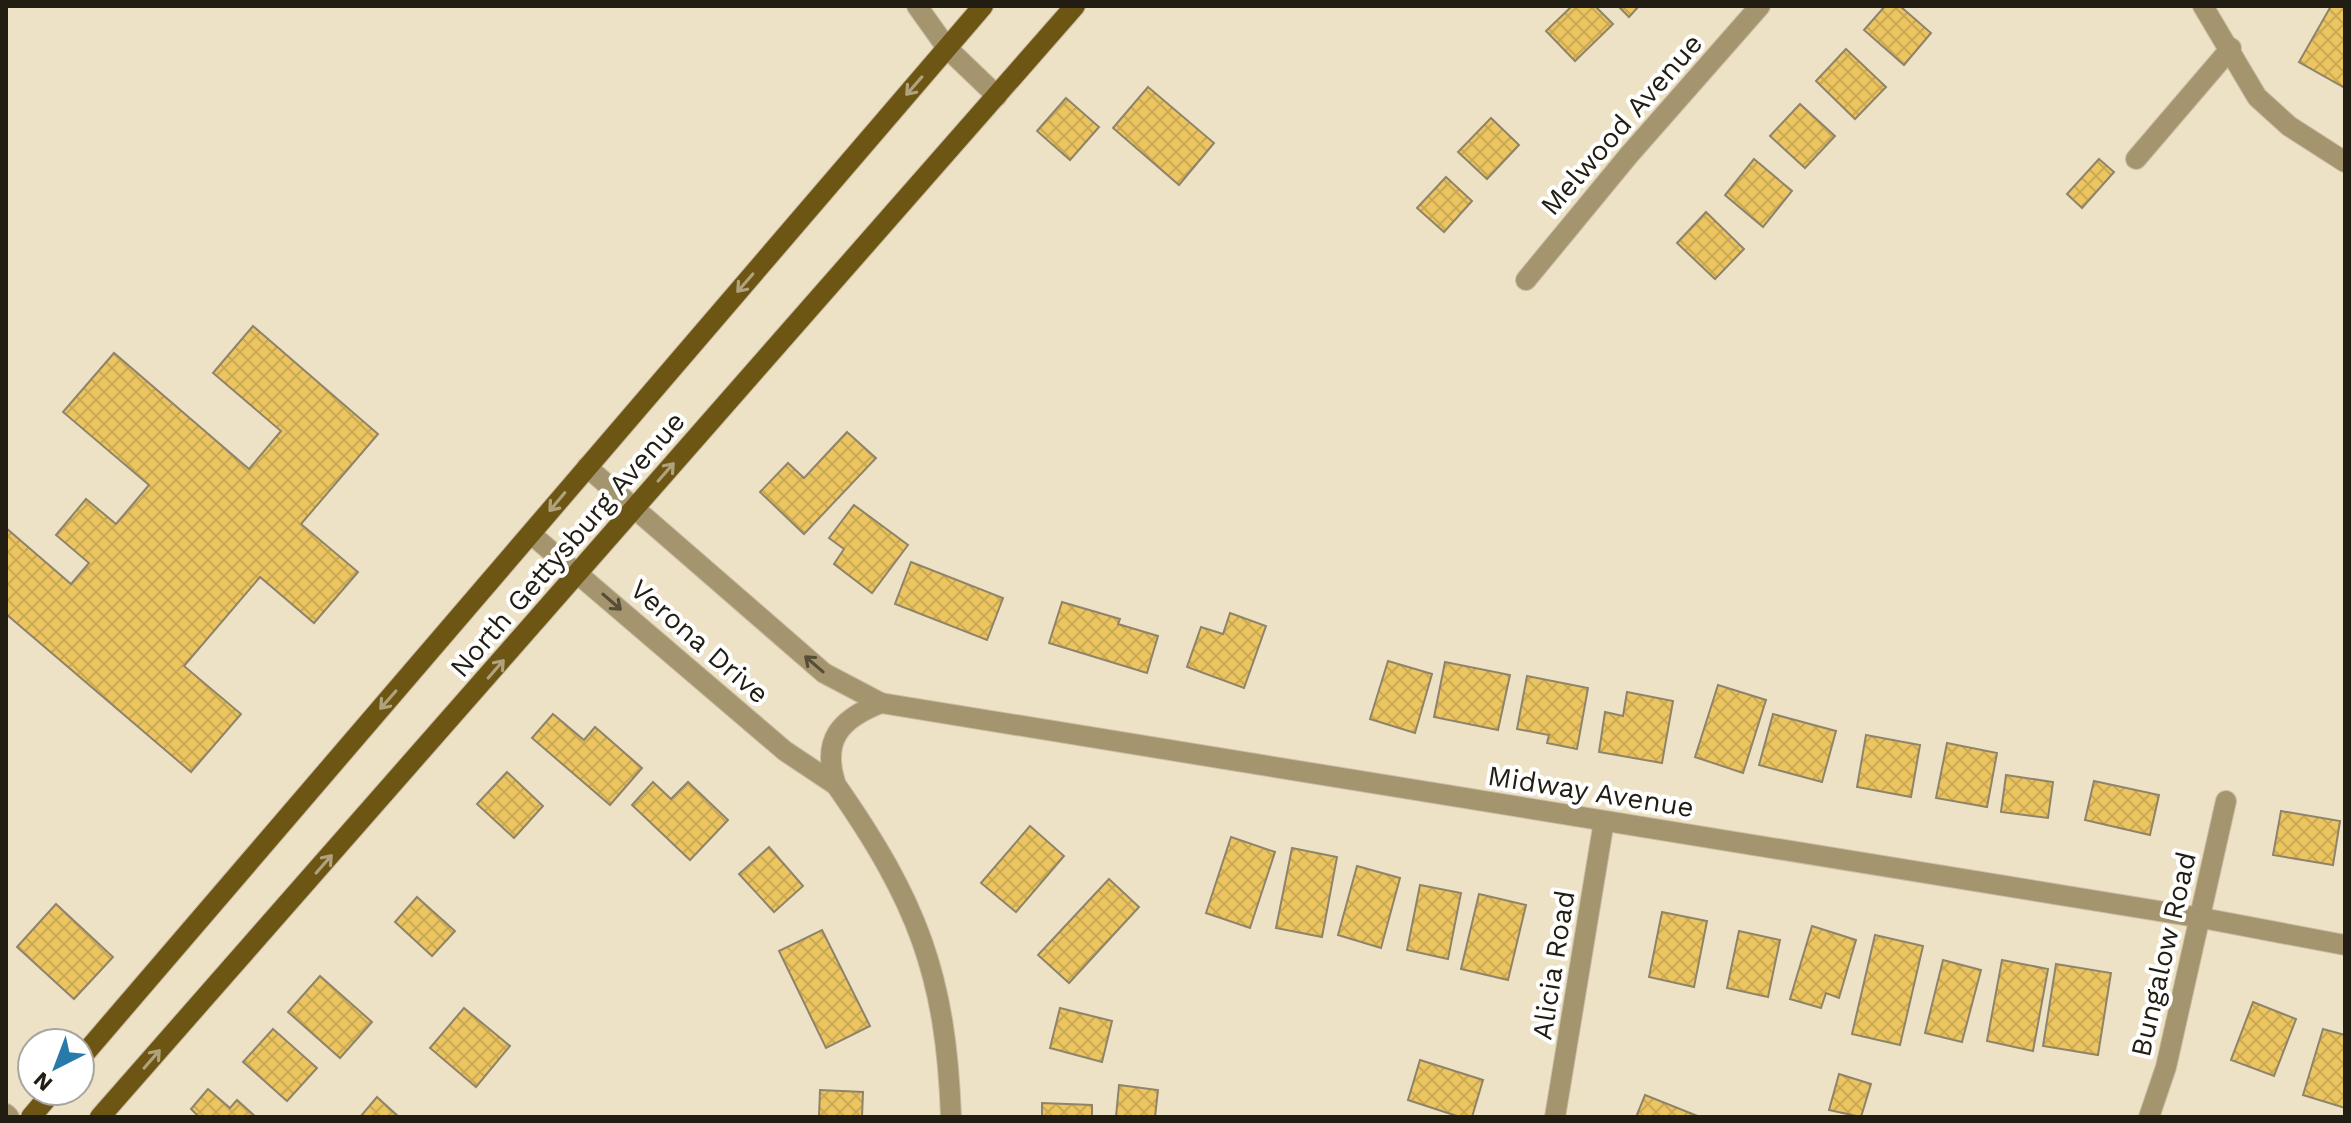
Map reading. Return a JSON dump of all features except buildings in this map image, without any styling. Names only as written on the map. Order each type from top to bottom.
[{"type":"main road","name":"North Gettysburg Avenue","points":[[96,1040],[983,6]]},
{"type":"main road","name":"North Gettysburg Avenue","points":[[100,1117],[580,574],[1075,6]]},
{"type":"street","points":[[917,6],[947,48],[997,96]]},
{"type":"street","name":"Melwood Avenue","points":[[1526,280],[1629,155],[1760,6]]},
{"type":"street","points":[[2203,6],[2231,48],[2257,97],[2289,126],[2345,162]]},
{"type":"street","points":[[2136,159],[2231,48]]},
{"type":"street","name":"Verona Drive","points":[[587,467],[824,673],[881,703]]},
{"type":"street","name":"Verona Drive","points":[[531,534],[785,751],[836,785]]},
{"type":"street","name":"Verona Drive","points":[[881,703],[855,713],[838,732],[830,759],[836,785],[883,857],[921,933],[943,1009],[951,1117]]},
{"type":"street","name":"Midway Avenue","points":[[881,703],[2202,918],[2345,945]]},
{"type":"street","name":"Bungalow Road","points":[[2149,1117],[2166,1067],[2226,801]]},
{"type":"street","name":"Alicia Road","points":[[1555,1117],[1604,821]]}]
